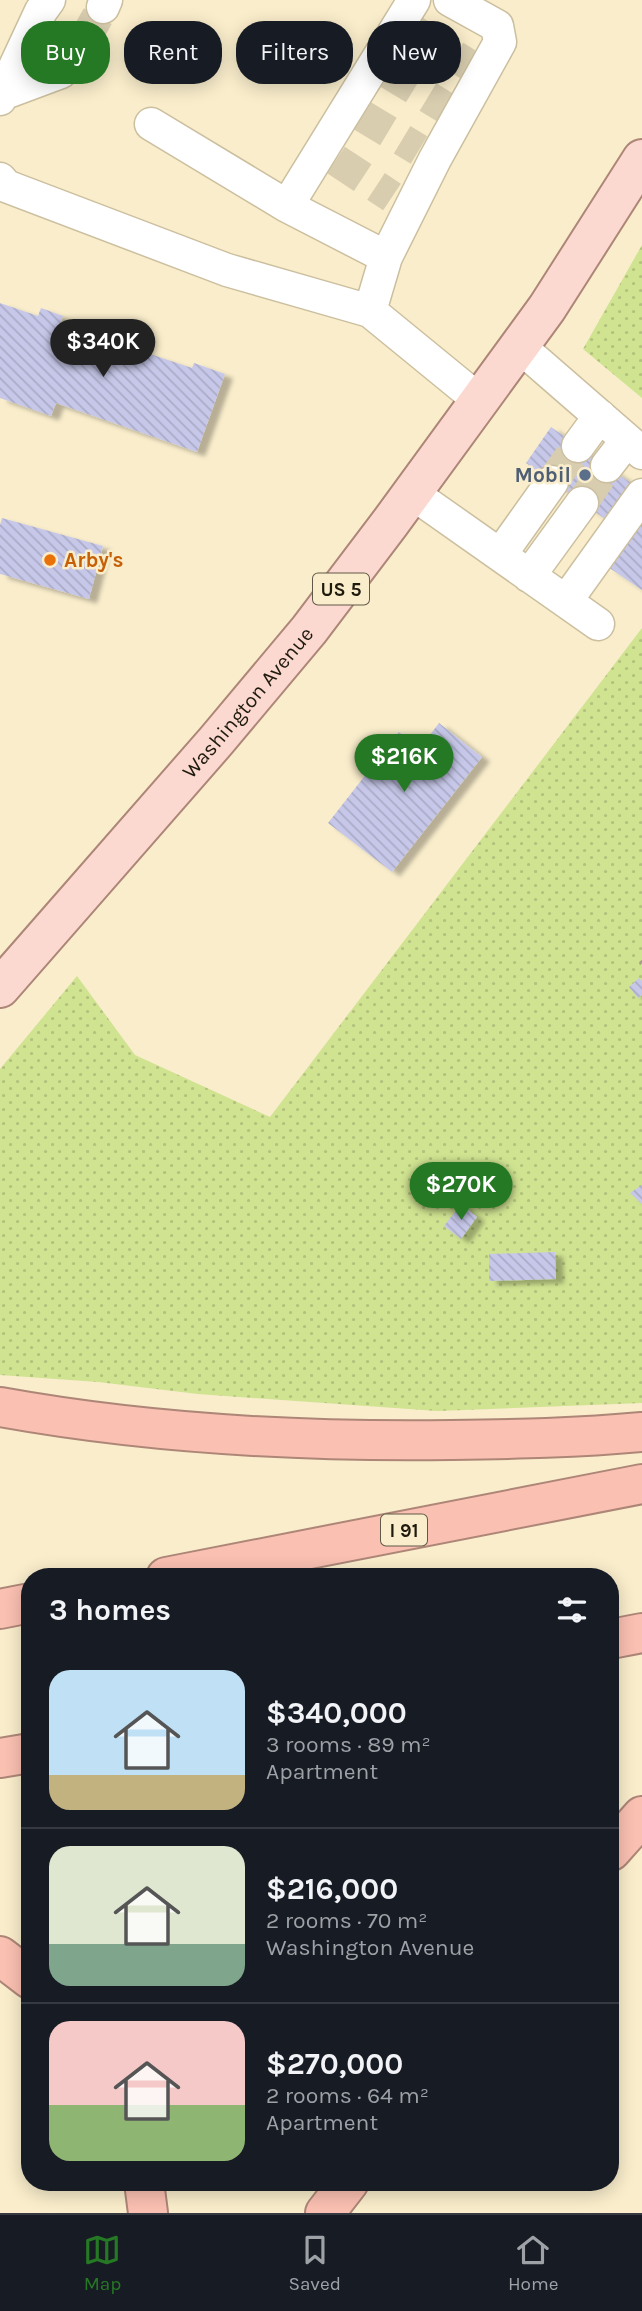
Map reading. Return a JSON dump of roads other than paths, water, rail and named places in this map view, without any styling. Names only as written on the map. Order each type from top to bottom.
[{"type":"highway","points":[[0,1407],[129,1427],[270,1438],[481,1440],[642,1432]]},
{"type":"highway","name":"I 91","points":[[212,1568],[642,1484]]},
{"type":"highway","points":[[0,1609],[21,1605]]},
{"type":"highway","points":[[619,1637],[642,1633]]},
{"type":"highway","points":[[0,1758],[21,1754]]},
{"type":"highway","points":[[619,1842],[642,1816]]},
{"type":"highway","points":[[0,1956],[21,1972]]},
{"type":"highway","points":[[145,2191],[148,2213]]},
{"type":"highway","points":[[325,2213],[342,2191]]},
{"type":"main road","name":"Washington Avenue","points":[[0,988],[267,681],[352,575],[519,346],[597,232],[642,159]]},
{"type":"lane","points":[[1,97],[41,11],[49,0]]},
{"type":"lane","points":[[370,311],[401,202],[475,69],[500,42],[497,26],[450,0]]},
{"type":"lane","points":[[287,206],[329,155],[409,17]]},
{"type":"lane","points":[[1,97],[32,84]]},
{"type":"lane","points":[[151,124],[287,206],[386,257]]},
{"type":"lane","points":[[0,179],[6,186],[227,270],[370,311],[480,401]]},
{"type":"lane","points":[[519,346],[634,446],[607,466]]},
{"type":"lane","points":[[578,446],[600,416]]},
{"type":"lane","points":[[500,555],[552,482]]},
{"type":"lane","points":[[412,493],[598,624]]},
{"type":"lane","points":[[566,601],[642,495]]},
{"type":"lane","points":[[529,576],[582,503]]},
{"type":"tunnel","points":[[95,21],[103,7]]},
{"type":"tunnel","points":[[461,60],[469,65]]},
{"type":"tunnel","points":[[407,84],[446,108]]},
{"type":"tunnel","points":[[361,115],[419,150]]},
{"type":"tunnel","points":[[336,160],[392,197]]},
{"type":"tunnel","points":[[552,482],[578,446]]},
{"type":"tunnel","points":[[582,503],[607,466]]},
{"type":"place","name":"Mobil","points":[[585,475]]},
{"type":"place","name":"Arby's","points":[[50,560]]}]
